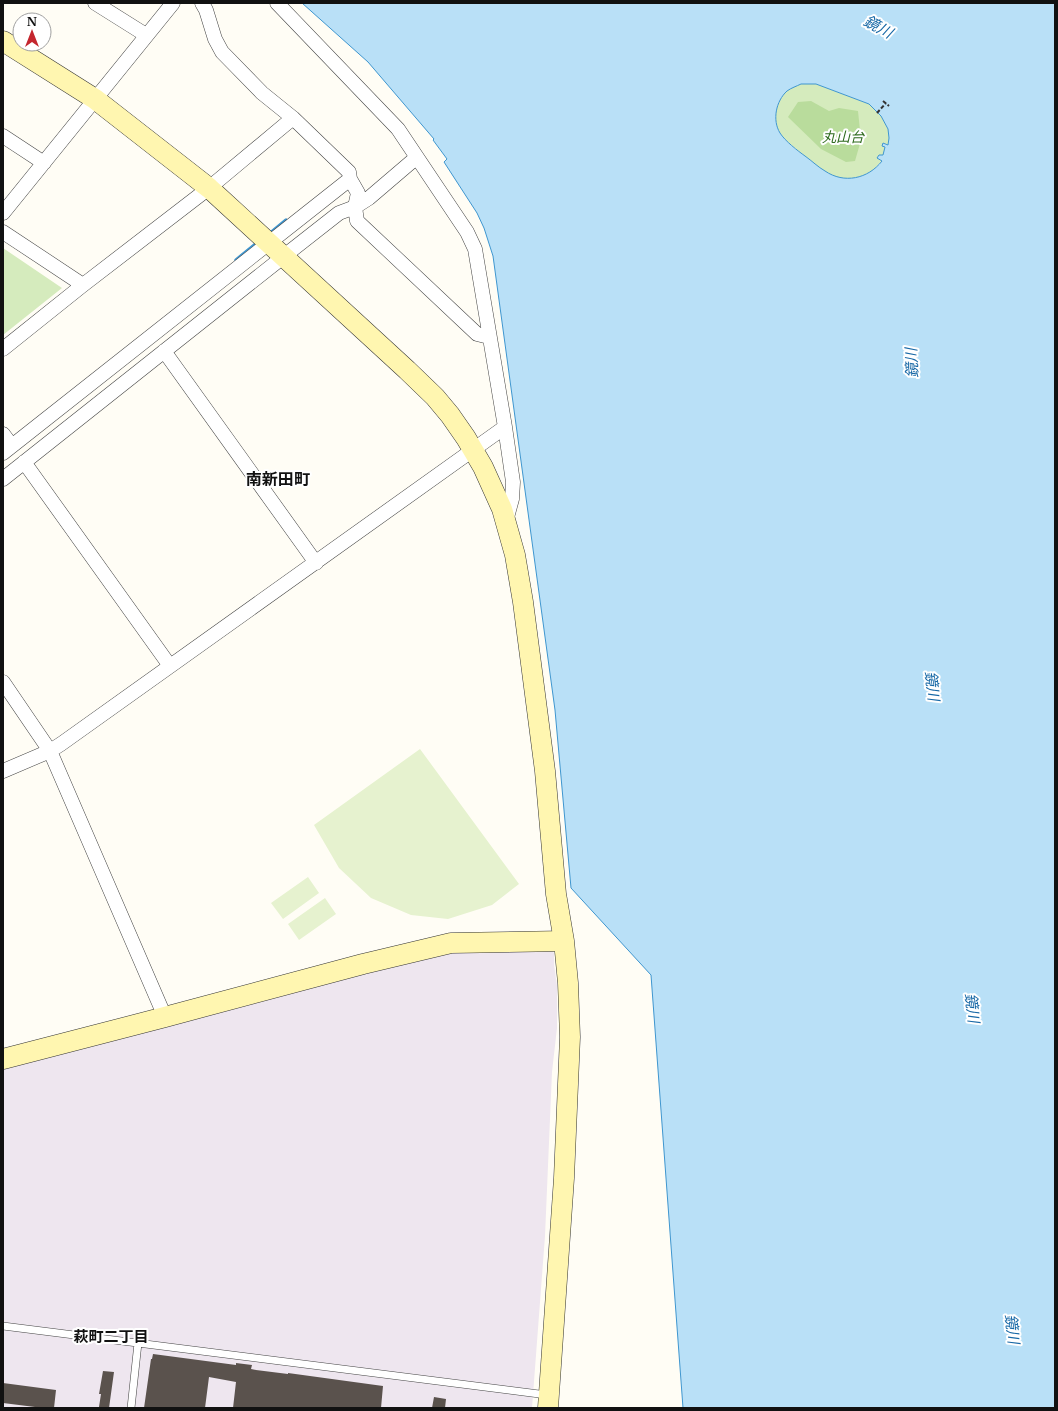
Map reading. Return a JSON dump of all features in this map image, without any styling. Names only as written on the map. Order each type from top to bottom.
[{"type":"street","points":[[95,3],[146,35]]},
{"type":"street","points":[[3,213],[173,3]]},
{"type":"street","points":[[202,3],[206,10],[215,39],[222,52],[262,93],[293,118],[350,172],[350,179],[358,194],[355,207],[356,221],[477,334],[489,337]]},
{"type":"street","points":[[277,3],[398,129],[467,232],[475,249],[513,482],[512,499],[506,522]]},
{"type":"street","points":[[3,41],[95,99],[209,188],[407,370],[450,415],[473,450],[502,510],[515,555],[524,602],[545,770],[556,894],[564,941],[568,983],[570,1037],[564,1178],[549,1402]]},
{"type":"street","points":[[3,349],[209,188],[293,118]]},
{"type":"street","points":[[3,136],[44,163]]},
{"type":"street","points":[[3,478],[339,214],[355,207],[369,198],[417,157]]},
{"type":"street","points":[[3,434],[8,450],[350,179]]},
{"type":"street","points":[[3,232],[83,285]]},
{"type":"street","points":[[164,351],[316,563]]},
{"type":"street","points":[[3,771],[50,751],[61,744],[505,427]]},
{"type":"street","points":[[24,462],[170,666]]},
{"type":"street","points":[[3,682],[50,751],[165,1017]]},
{"type":"street","points":[[3,1059],[362,964],[451,943],[564,941]]},
{"type":"lane","points":[[3,1326],[138,1343],[549,1402]]},
{"type":"lane","points":[[131,1408],[138,1343]]},
{"type":"path","points":[[883,101],[889,106]]},
{"type":"path","points":[[877,113],[886,104]]},
{"type":"shaded area","points":[[549,948],[554,953],[557,986],[557,1028],[552,1072],[545,1236],[532,1408],[3,1408],[3,1065],[448,950]]},
{"type":"green space","name":"丸山台","points":[[801,84],[816,84],[869,104],[881,116],[888,129],[888,145],[884,143],[885,148],[880,163],[872,171],[862,176],[852,178],[837,177],[828,174],[782,136],[776,122],[776,111],[778,105],[783,95],[787,91]]},
{"type":"green space","points":[[811,101],[829,111],[839,108],[858,111],[861,140],[855,161],[846,162],[821,149],[788,117],[798,102]]},
{"type":"green space","points":[[3,248],[62,288],[3,335]]},
{"type":"green space","points":[[420,749],[519,884],[492,905],[448,919],[411,915],[371,898],[339,868],[314,825]]},
{"type":"green space","points":[[308,877],[319,893],[283,919],[271,903]]},
{"type":"green space","points":[[325,898],[336,914],[299,940],[288,924]]},
{"type":"water","name":"鏡川","points":[[302,3],[1055,3],[1055,1408],[683,1408],[651,975],[571,888],[555,710],[493,256],[484,228],[477,213],[444,162],[447,159],[433,140],[434,139],[368,62]],"holes":[[[801,84],[816,84],[869,104],[881,116],[888,129],[888,145],[883,143],[882,146],[885,147],[883,155],[879,155],[877,158],[882,161],[863,176],[848,178],[832,175],[795,149],[780,133],[776,122],[776,111],[783,95],[787,91]]]},
{"type":"building","points":[[153,1354],[236,1365],[236,1363],[252,1365],[251,1369],[256,1370],[383,1386],[381,1408],[233,1408],[236,1382],[209,1377],[205,1408],[144,1408]]},
{"type":"building","points":[[103,1371],[114,1372],[109,1408],[99,1407],[101,1394],[99,1394]]},
{"type":"building","points":[[3,1383],[56,1390],[54,1408],[3,1403]]},
{"type":"building","points":[[434,1397],[446,1399],[445,1408],[432,1408]]},
{"type":"waterway","points":[[269,234],[286,220]]},
{"type":"waterway","points":[[236,260],[258,242]]},
{"type":"district","name":"南新田町","points":[[278,479]]},
{"type":"district","name":"萩町二丁目","points":[[111,1337]]}]
